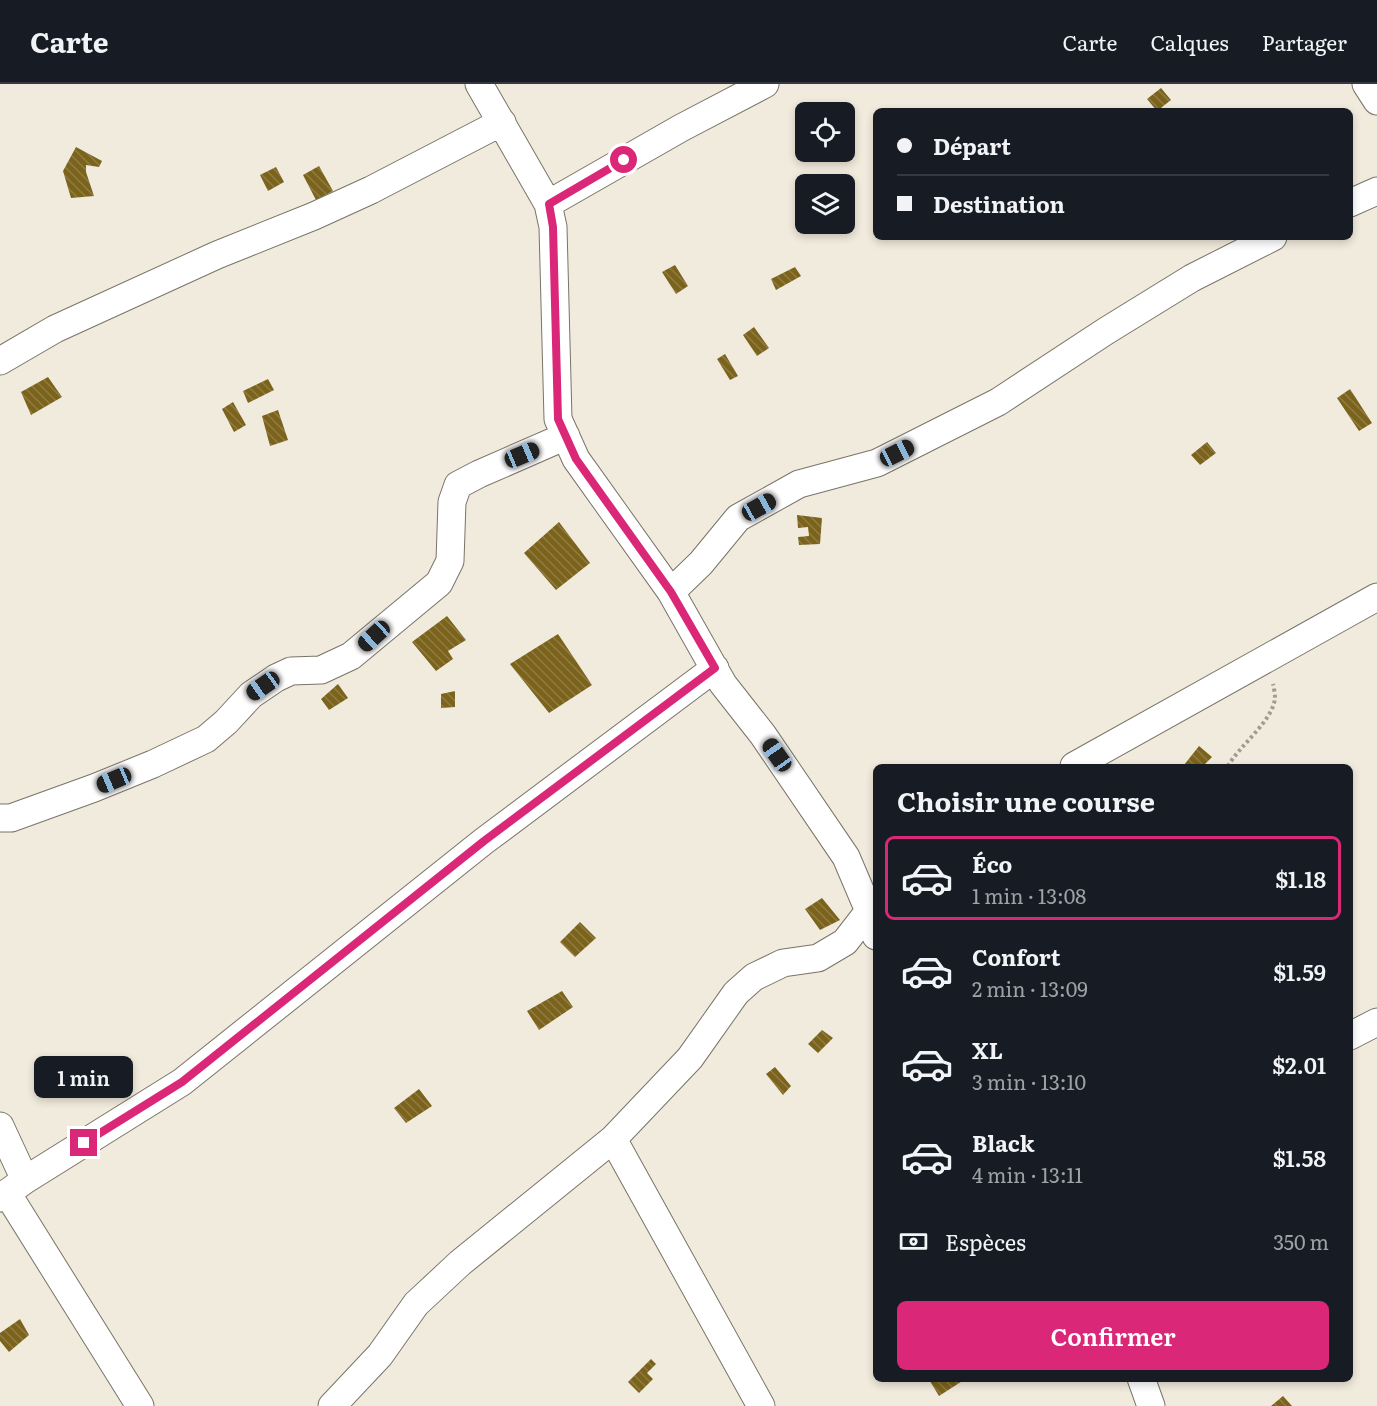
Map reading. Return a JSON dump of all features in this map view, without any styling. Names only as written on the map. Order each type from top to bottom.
[{"type":"street","points":[[332,1406],[380,1355],[416,1304],[460,1263],[613,1139],[690,1058],[736,993],[754,977],[783,963],[818,958],[873,924],[867,882],[846,857],[763,735],[723,684],[671,592],[576,459],[558,419],[553,227],[549,204],[479,84]]},
{"type":"street","points":[[549,204],[681,128],[765,84]]},
{"type":"street","points":[[1366,84],[1377,101]]},
{"type":"street","points":[[0,361],[55,329],[217,255],[371,190],[502,122]]},
{"type":"street","points":[[1353,202],[1377,191]]},
{"type":"street","points":[[671,592],[701,563],[738,519],[799,484],[877,463],[998,402],[1192,278],[1267,240]]},
{"type":"street","points":[[0,818],[11,818],[153,764],[206,739],[226,722],[251,695],[276,678],[291,671],[321,670],[351,656],[439,583],[450,561],[452,502],[458,485],[566,436]]},
{"type":"street","points":[[1078,764],[1377,597]]},
{"type":"street","points":[[11,1191],[182,1082],[484,841],[715,668]]},
{"type":"street","points":[[1353,1034],[1377,1022]]},
{"type":"street","points":[[0,1126],[11,1191],[140,1406]]},
{"type":"street","points":[[613,1139],[760,1406]]},
{"type":"street","points":[[1142,1382],[1151,1406]]},
{"type":"path","points":[[1229,764],[1269,714],[1275,698],[1273,683],[1264,660]]},
{"type":"building","points":[[1161,88],[1171,100],[1161,108],[1154,108],[1147,99]]},
{"type":"building","points":[[76,147],[102,161],[99,167],[86,165],[94,196],[71,198],[63,171]]},
{"type":"building","points":[[319,166],[333,191],[316,200],[303,175]]},
{"type":"building","points":[[276,167],[284,182],[268,191],[260,175]]},
{"type":"building","points":[[675,265],[688,286],[676,294],[662,272]]},
{"type":"building","points":[[795,267],[801,276],[776,290],[771,279]]},
{"type":"building","points":[[754,327],[769,348],[757,356],[743,335]]},
{"type":"building","points":[[725,354],[738,376],[730,380],[717,359]]},
{"type":"building","points":[[48,377],[62,397],[31,415],[21,392]]},
{"type":"building","points":[[268,379],[274,390],[248,403],[243,391]]},
{"type":"building","points":[[1350,389],[1372,423],[1359,431],[1337,398]]},
{"type":"building","points":[[233,402],[246,425],[234,432],[222,409]]},
{"type":"building","points":[[278,410],[288,440],[270,446],[262,416]]},
{"type":"building","points":[[1207,442],[1216,453],[1200,465],[1191,455]]},
{"type":"building","points":[[797,515],[822,518],[820,544],[799,545],[798,537],[809,536],[808,527],[798,528]]},
{"type":"building","points":[[559,522],[590,563],[556,590],[524,553]]},
{"type":"building","points":[[447,616],[466,640],[448,651],[453,659],[436,671],[412,642]]},
{"type":"building","points":[[558,634],[592,685],[549,713],[510,664]]},
{"type":"building","points":[[338,684],[348,698],[329,710],[321,699]]},
{"type":"building","points":[[455,691],[455,707],[441,708],[441,694]]},
{"type":"building","points":[[1199,746],[1212,757],[1205,764],[1185,764]]},
{"type":"building","points":[[822,898],[840,920],[820,930],[805,909]]},
{"type":"building","points":[[580,922],[596,938],[575,957],[560,942]]},
{"type":"building","points":[[562,991],[573,1007],[539,1030],[527,1011]]},
{"type":"building","points":[[822,1030],[833,1038],[818,1053],[808,1044]]},
{"type":"building","points":[[775,1067],[791,1086],[783,1095],[766,1074]]},
{"type":"building","points":[[419,1089],[432,1106],[406,1123],[394,1108]]},
{"type":"building","points":[[20,1319],[29,1335],[9,1352],[0,1341],[0,1333]]},
{"type":"building","points":[[651,1359],[656,1364],[647,1373],[653,1379],[639,1393],[628,1382]]},
{"type":"building","points":[[930,1382],[961,1382],[939,1396]]},
{"type":"building","points":[[1283,1396],[1292,1406],[1271,1406]]},
{"type":"route","points":[[84,1143],[182,1082],[484,841],[715,668],[671,592],[576,459],[558,419],[553,227],[549,204],[624,160]]}]
